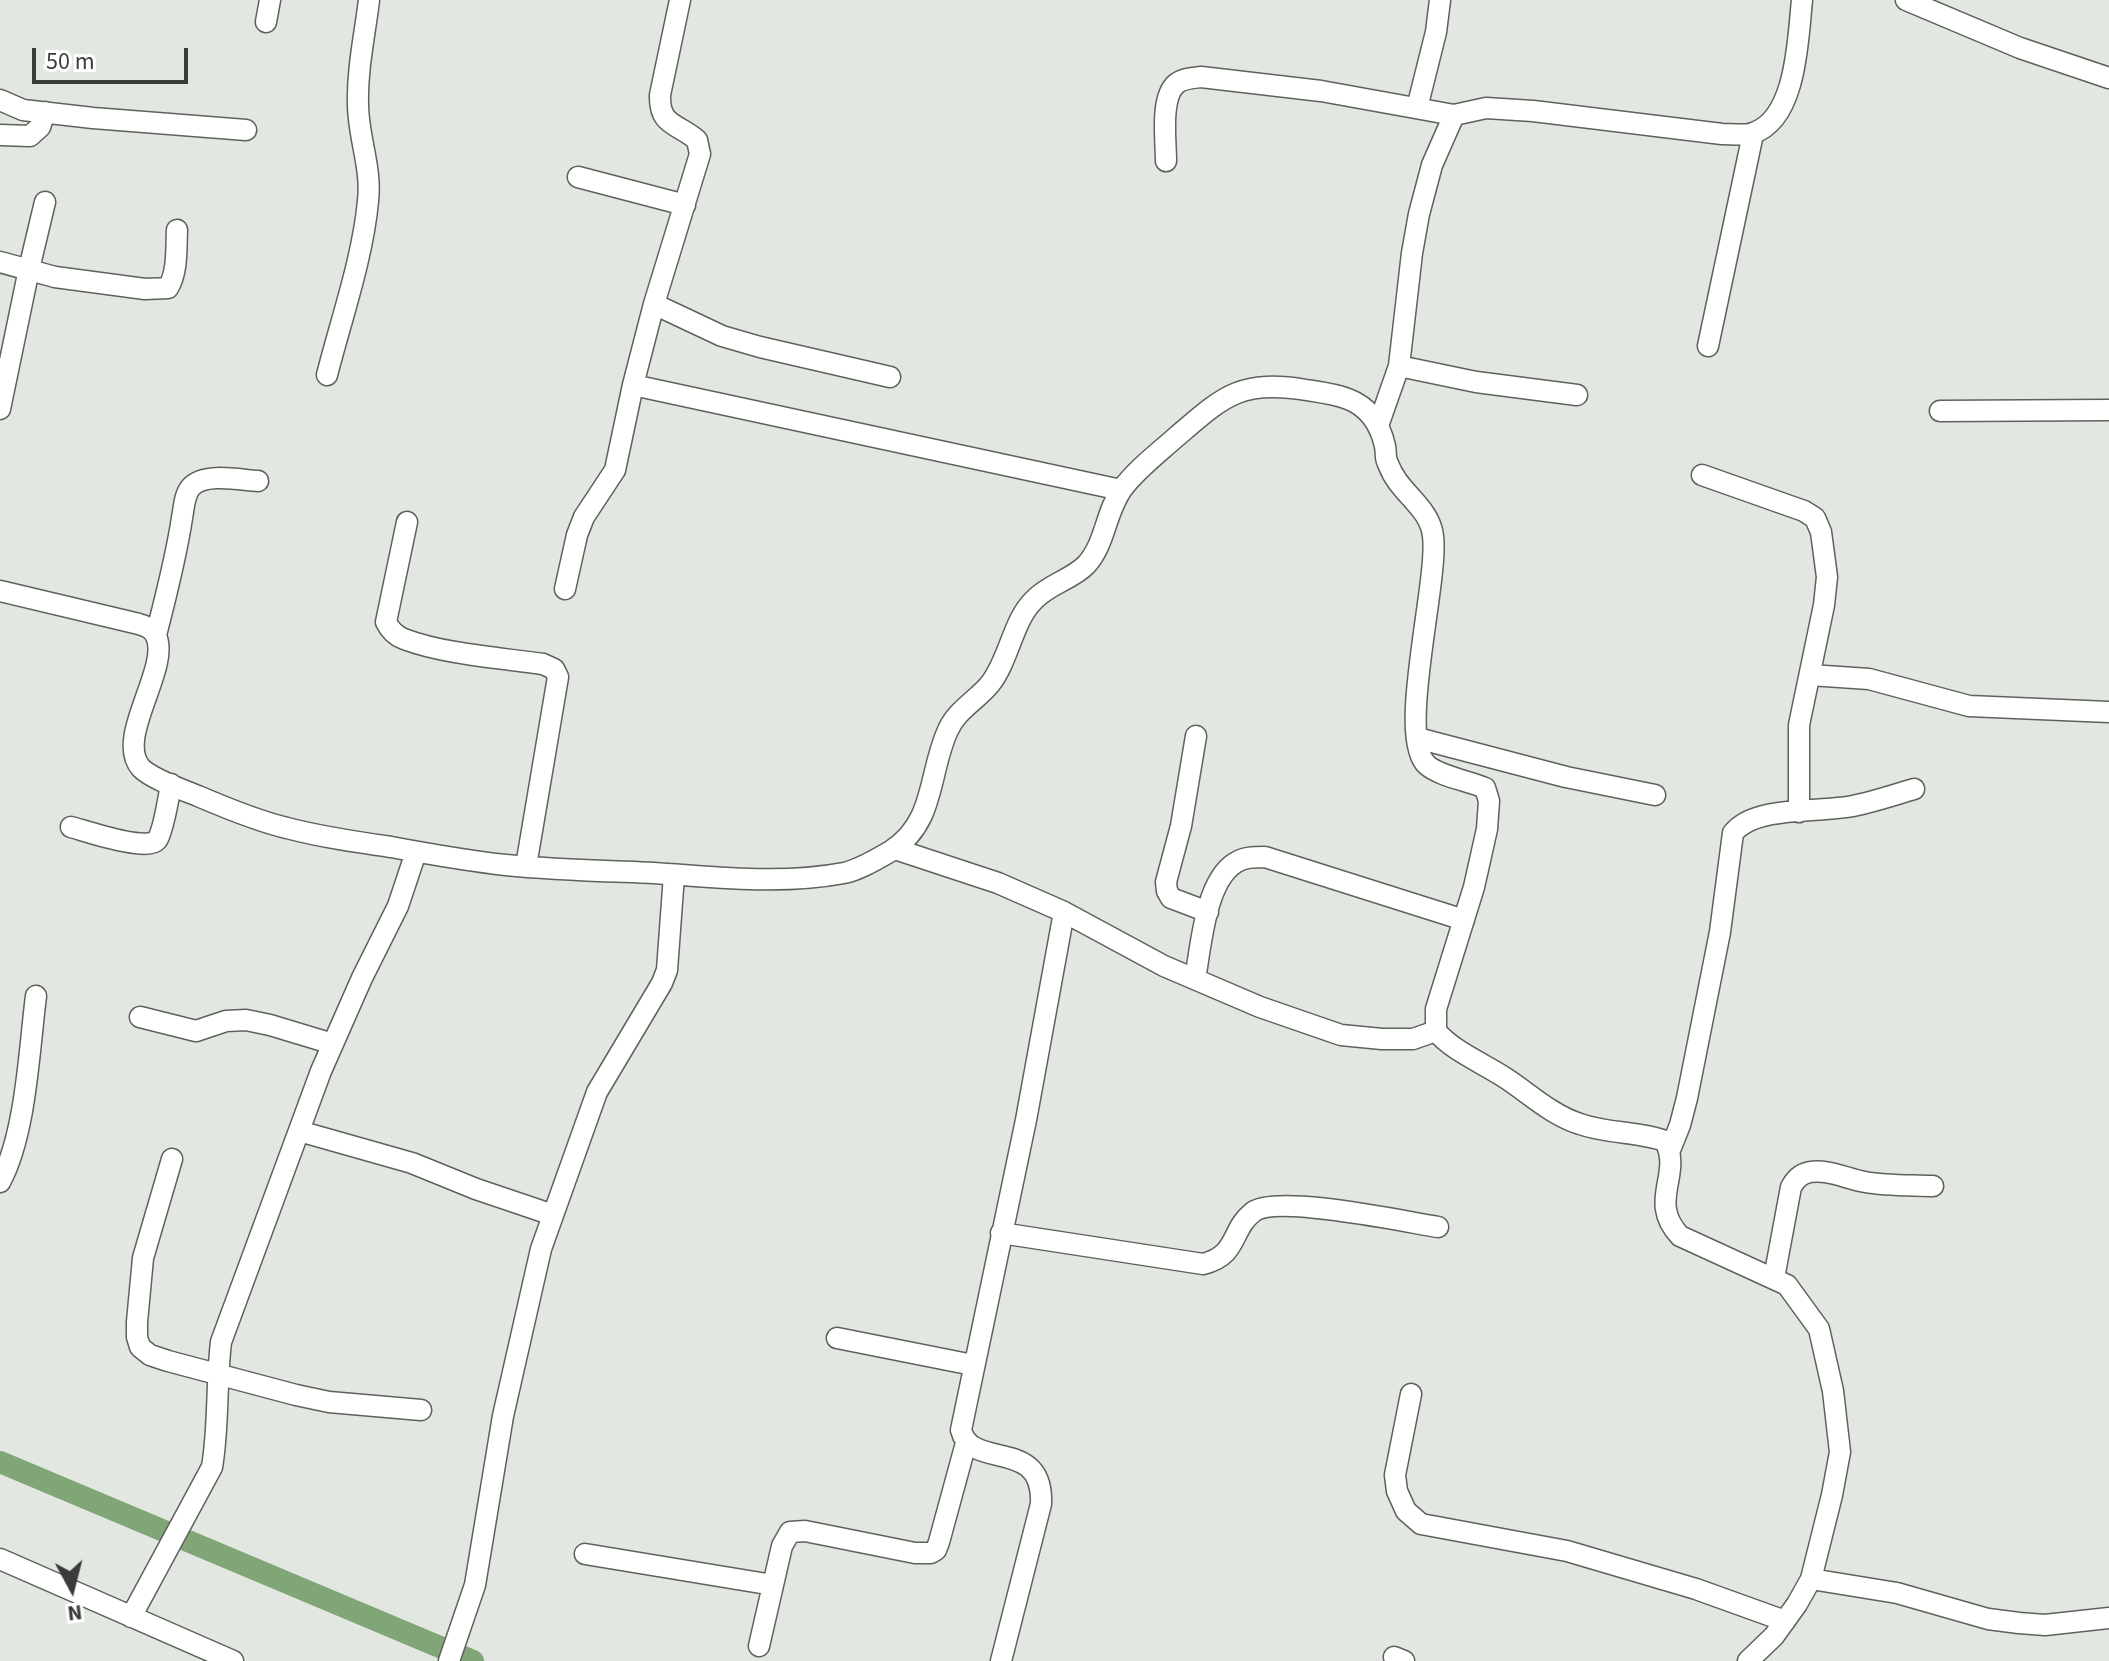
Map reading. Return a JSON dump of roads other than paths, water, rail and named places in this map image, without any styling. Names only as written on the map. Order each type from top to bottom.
[{"type":"street","points":[[266,22],[270,0]]},
{"type":"street","points":[[327,375],[368,201],[368,175],[358,104],[369,0]]},
{"type":"street","points":[[565,589],[584,517],[615,470],[654,304],[700,154],[697,140],[663,117],[659,108],[680,0]]},
{"type":"street","points":[[1417,108],[1436,32],[1440,0]]},
{"type":"street","points":[[1166,161],[1167,102],[1177,83],[1201,77],[1321,91],[1454,115],[1486,108],[1722,134],[1753,134],[1770,123],[1783,106],[1793,78],[1802,0]]},
{"type":"street","points":[[1906,0],[2020,48],[2109,78]]},
{"type":"street","points":[[0,100],[23,110],[246,130]]},
{"type":"street","points":[[0,135],[30,136],[40,127],[45,112]]},
{"type":"street","points":[[1378,426],[1399,366],[1419,214],[1432,165],[1454,115]]},
{"type":"street","points":[[1708,346],[1753,134]]},
{"type":"street","points":[[578,177],[685,205]]},
{"type":"street","points":[[0,409],[45,202]]},
{"type":"street","points":[[0,262],[55,277],[145,289],[168,288],[175,272],[177,230]]},
{"type":"street","points":[[654,304],[722,336],[890,377]]},
{"type":"street","points":[[1399,366],[1476,382],[1577,395]]},
{"type":"street","points":[[633,385],[1121,490]]},
{"type":"street","points":[[258,481],[218,477],[191,487],[185,497],[176,560],[156,635],[157,664],[143,701],[134,745],[135,757],[142,769],[195,795],[283,827],[416,852],[526,866],[757,880],[827,875],[851,872],[895,849],[917,828],[950,724],[990,684],[1029,604],[1089,563],[1101,545],[1109,515],[1121,490],[1148,461],[1215,404],[1246,389],[1273,385],[1348,399],[1370,412],[1384,441],[1387,462],[1394,477],[1426,514],[1433,533],[1433,558],[1416,696],[1421,760],[1429,767],[1485,788],[1489,801],[1487,829],[1474,887],[1436,1009],[1436,1031],[1444,1040],[1552,1111],[1578,1124],[1600,1130],[1654,1137],[1665,1141],[1670,1150]]},
{"type":"street","points":[[1940,411],[2109,410]]},
{"type":"street","points":[[1702,475],[1804,511],[1815,518],[1821,532],[1827,577],[1799,725],[1799,812]]},
{"type":"street","points":[[407,522],[386,622],[391,630],[402,638],[438,648],[543,664],[554,669],[558,677],[526,866]]},
{"type":"street","points":[[0,591],[139,624],[150,628],[156,635]]},
{"type":"street","points":[[1810,675],[1869,679],[1969,706],[2109,712]]},
{"type":"street","points":[[1196,736],[1181,826],[1166,882],[1171,898],[1208,912]]},
{"type":"street","points":[[1417,738],[1566,777],[1655,795]]},
{"type":"street","points":[[71,827],[134,843],[151,844],[157,840],[160,831],[171,784]]},
{"type":"street","points":[[1748,1661],[1774,1636],[1811,1579],[1840,1452],[1833,1391],[1819,1329],[1787,1285],[1680,1236],[1670,1226],[1664,1205],[1670,1150],[1687,1098],[1720,932],[1733,833],[1740,824],[1764,814],[1857,806],[1914,789]]},
{"type":"street","points":[[895,849],[998,883],[1064,912],[1164,966],[1260,1007],[1341,1035],[1413,1039],[1436,1031]]},
{"type":"street","points":[[131,1617],[212,1467],[221,1342],[333,1044],[398,906],[416,852]]},
{"type":"street","points":[[1195,979],[1212,894],[1226,870],[1237,861],[1249,857],[1265,857],[1464,920]]},
{"type":"street","points":[[449,1661],[475,1585],[503,1416],[541,1249],[597,1092],[655,996],[667,970],[674,875]]},
{"type":"street","points":[[759,1646],[782,1546],[790,1532],[805,1531],[915,1553],[936,1550],[966,1443],[961,1430],[1026,1120],[1064,912]]},
{"type":"street","points":[[0,1182],[15,1142],[36,996]]},
{"type":"street","points":[[140,1017],[196,1031],[226,1021],[246,1020],[333,1044]]},
{"type":"street","points":[[299,1131],[412,1163],[553,1215]]},
{"type":"street","points":[[172,1159],[143,1258],[137,1337],[140,1347],[150,1355],[296,1395],[329,1402],[421,1410]]},
{"type":"street","points":[[1774,1278],[1791,1187],[1799,1175],[1826,1172],[1864,1182],[1933,1186]]},
{"type":"street","points":[[1001,1233],[1203,1264],[1216,1261],[1226,1254],[1251,1213],[1260,1208],[1324,1209],[1438,1227]]},
{"type":"street","points":[[837,1338],[973,1365]]},
{"type":"street","points":[[1411,1394],[1395,1475],[1397,1491],[1406,1511],[1421,1524],[1567,1551],[1696,1589],[1785,1621]]},
{"type":"street","points":[[966,1443],[1025,1464],[1039,1478],[1042,1492],[1001,1661]]},
{"type":"street","points":[[585,1554],[773,1585]]},
{"type":"street","points":[[0,1559],[233,1661]]},
{"type":"street","points":[[1811,1579],[1897,1593],[1988,1619],[2045,1625],[2109,1618]]},
{"type":"waterway","points":[[0,1462],[473,1661]]}]
